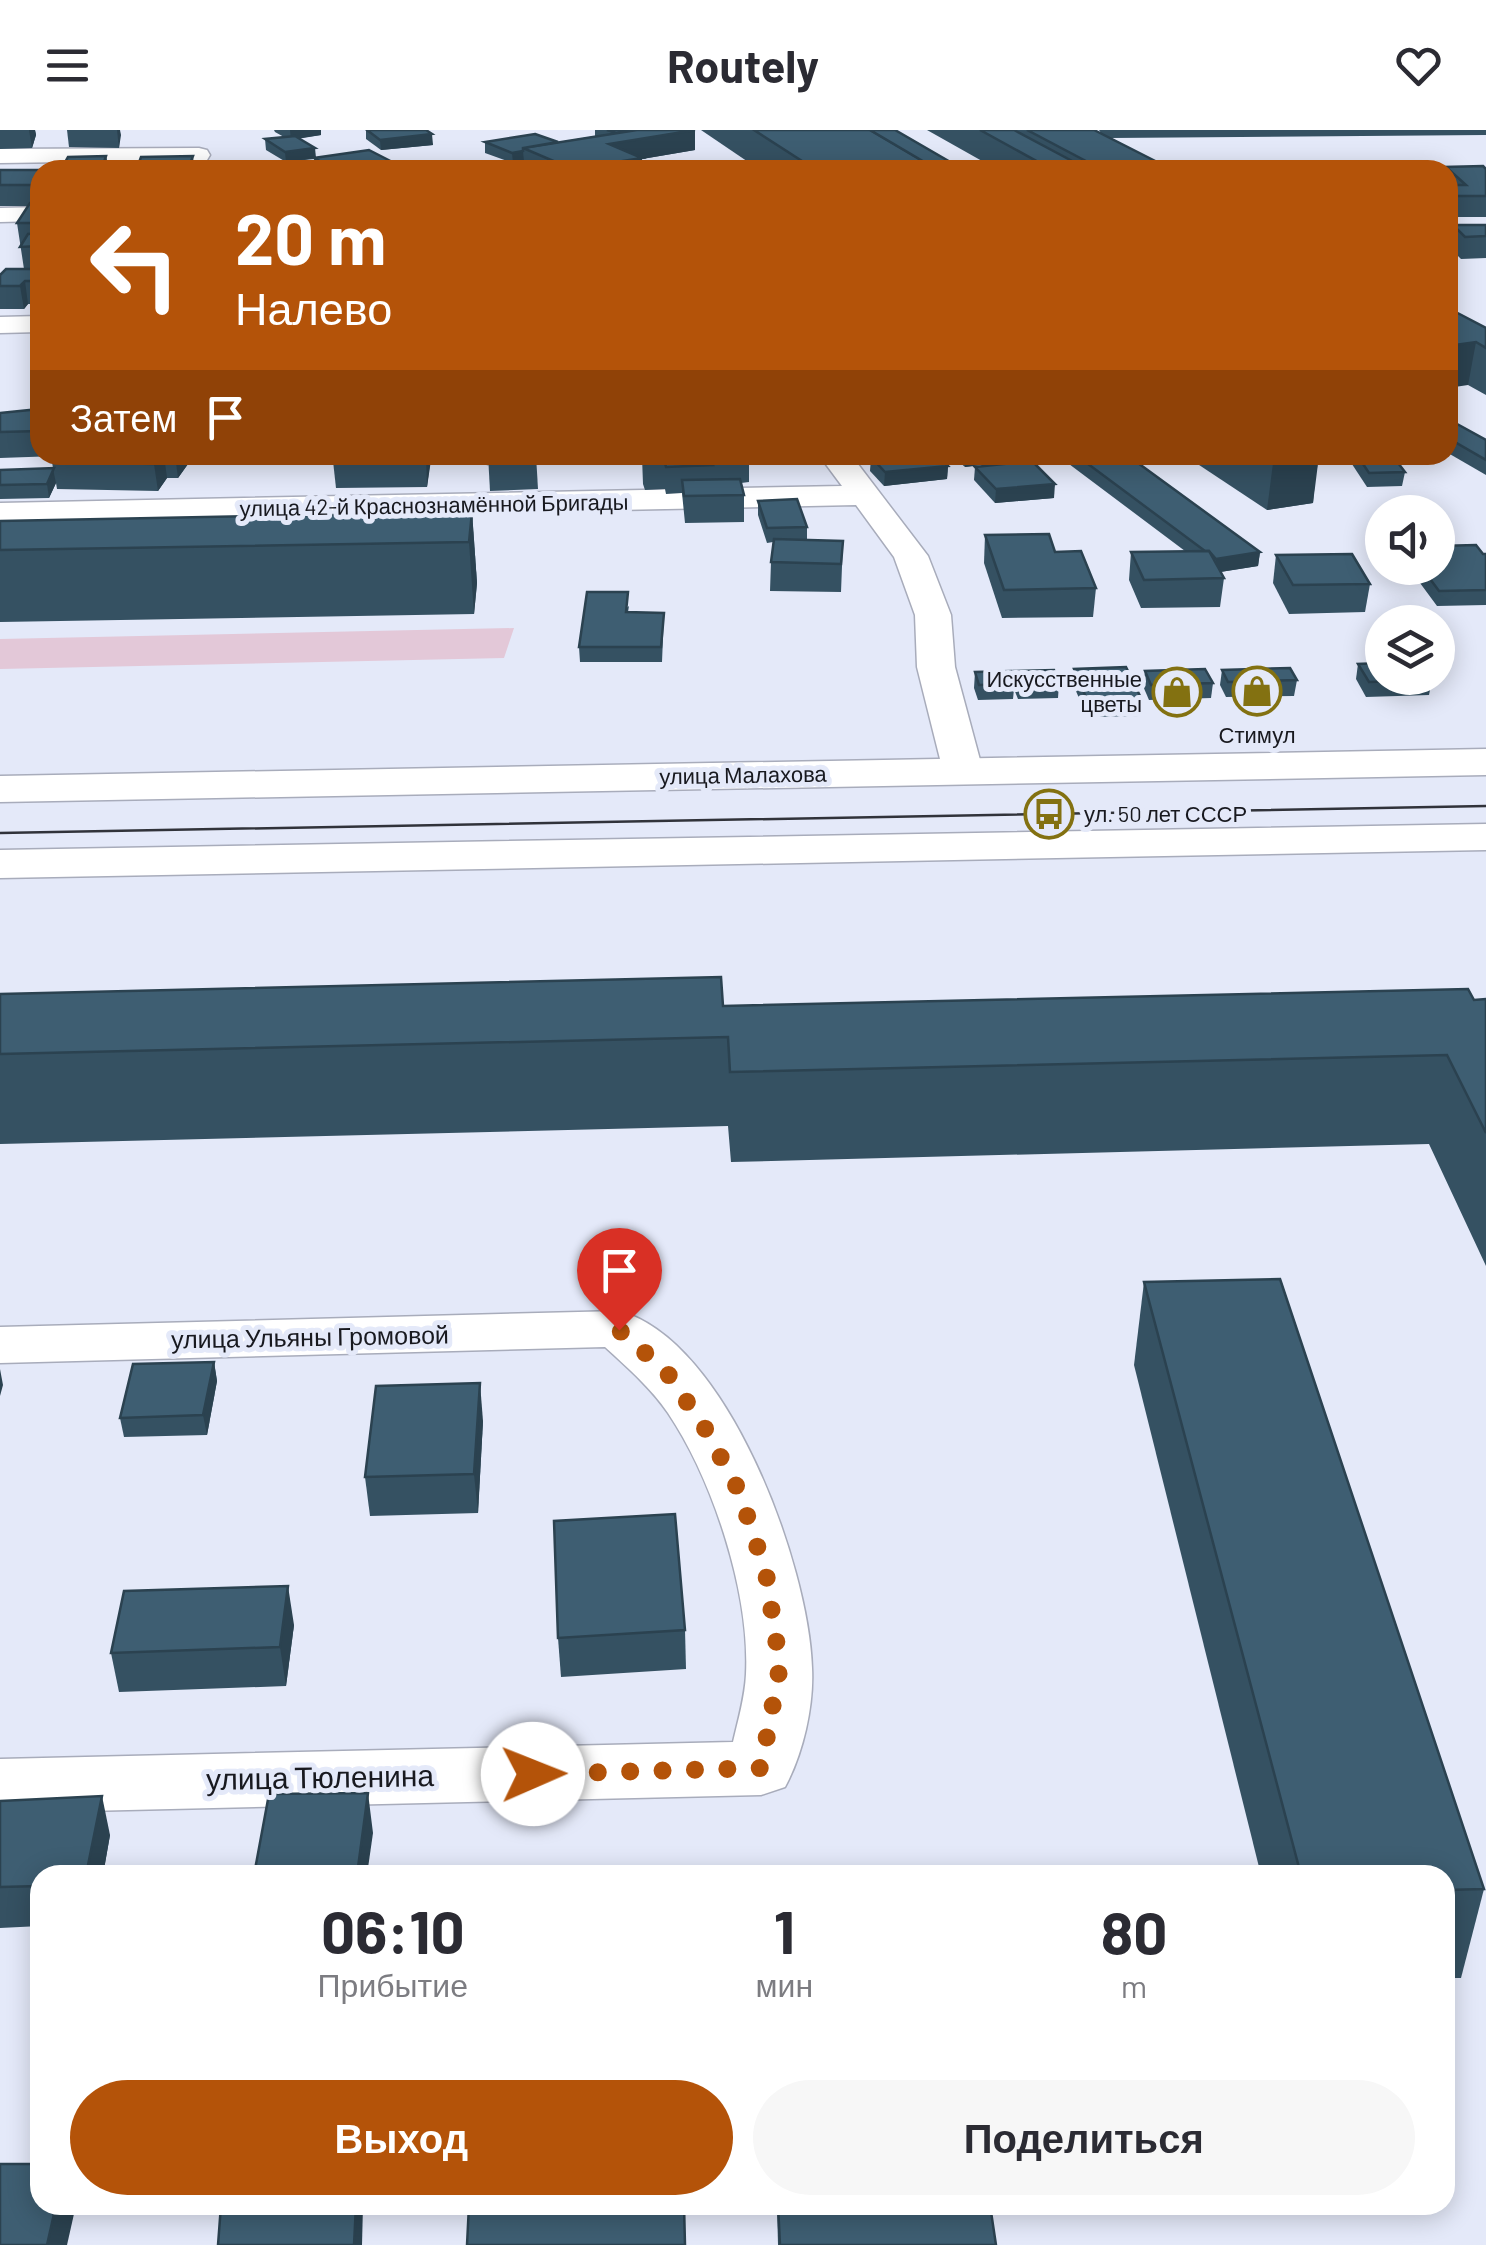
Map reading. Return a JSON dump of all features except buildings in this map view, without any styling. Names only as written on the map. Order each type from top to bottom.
[{"type":"main road","name":"улица Малахова","points":[[0,790],[1486,762]]},
{"type":"main road","points":[[0,864],[1486,838]]},
{"type":"street","points":[[141,130],[213,160]]},
{"type":"street","points":[[0,156],[199,154]]},
{"type":"street","points":[[0,215],[30,214]]},
{"type":"street","points":[[0,325],[30,324]]},
{"type":"street","points":[[843,465],[911,556],[934,614],[936,667],[963,771]]},
{"type":"street","name":"улица 42-й Краснознамённой Бригады","points":[[0,513],[868,495]]},
{"type":"street","name":"улица Ульяны Громовой","points":[[0,1344],[619,1330],[666,1371],[706,1430],[739,1491],[766,1573],[780,1666],[761,1768]]},
{"type":"street","name":"улица Тюленина","points":[[0,1786],[761,1768]]},
{"type":"shaded area","points":[[514,628],[504,658],[0,669],[0,639]]},
{"type":"tram line","points":[[0,833],[1486,806]]},
{"type":"place","name":"Стимул","points":[[1257,691]]},
{"type":"place","name":"Искусственные цветы","points":[[1177,692]]},
{"type":"place","name":"ул. 50 лет СССР","points":[[1049,814]]},
{"type":"route","points":[[533,1774],[761,1768],[780,1666],[766,1573],[739,1491],[706,1430],[666,1371],[619,1330]]}]
